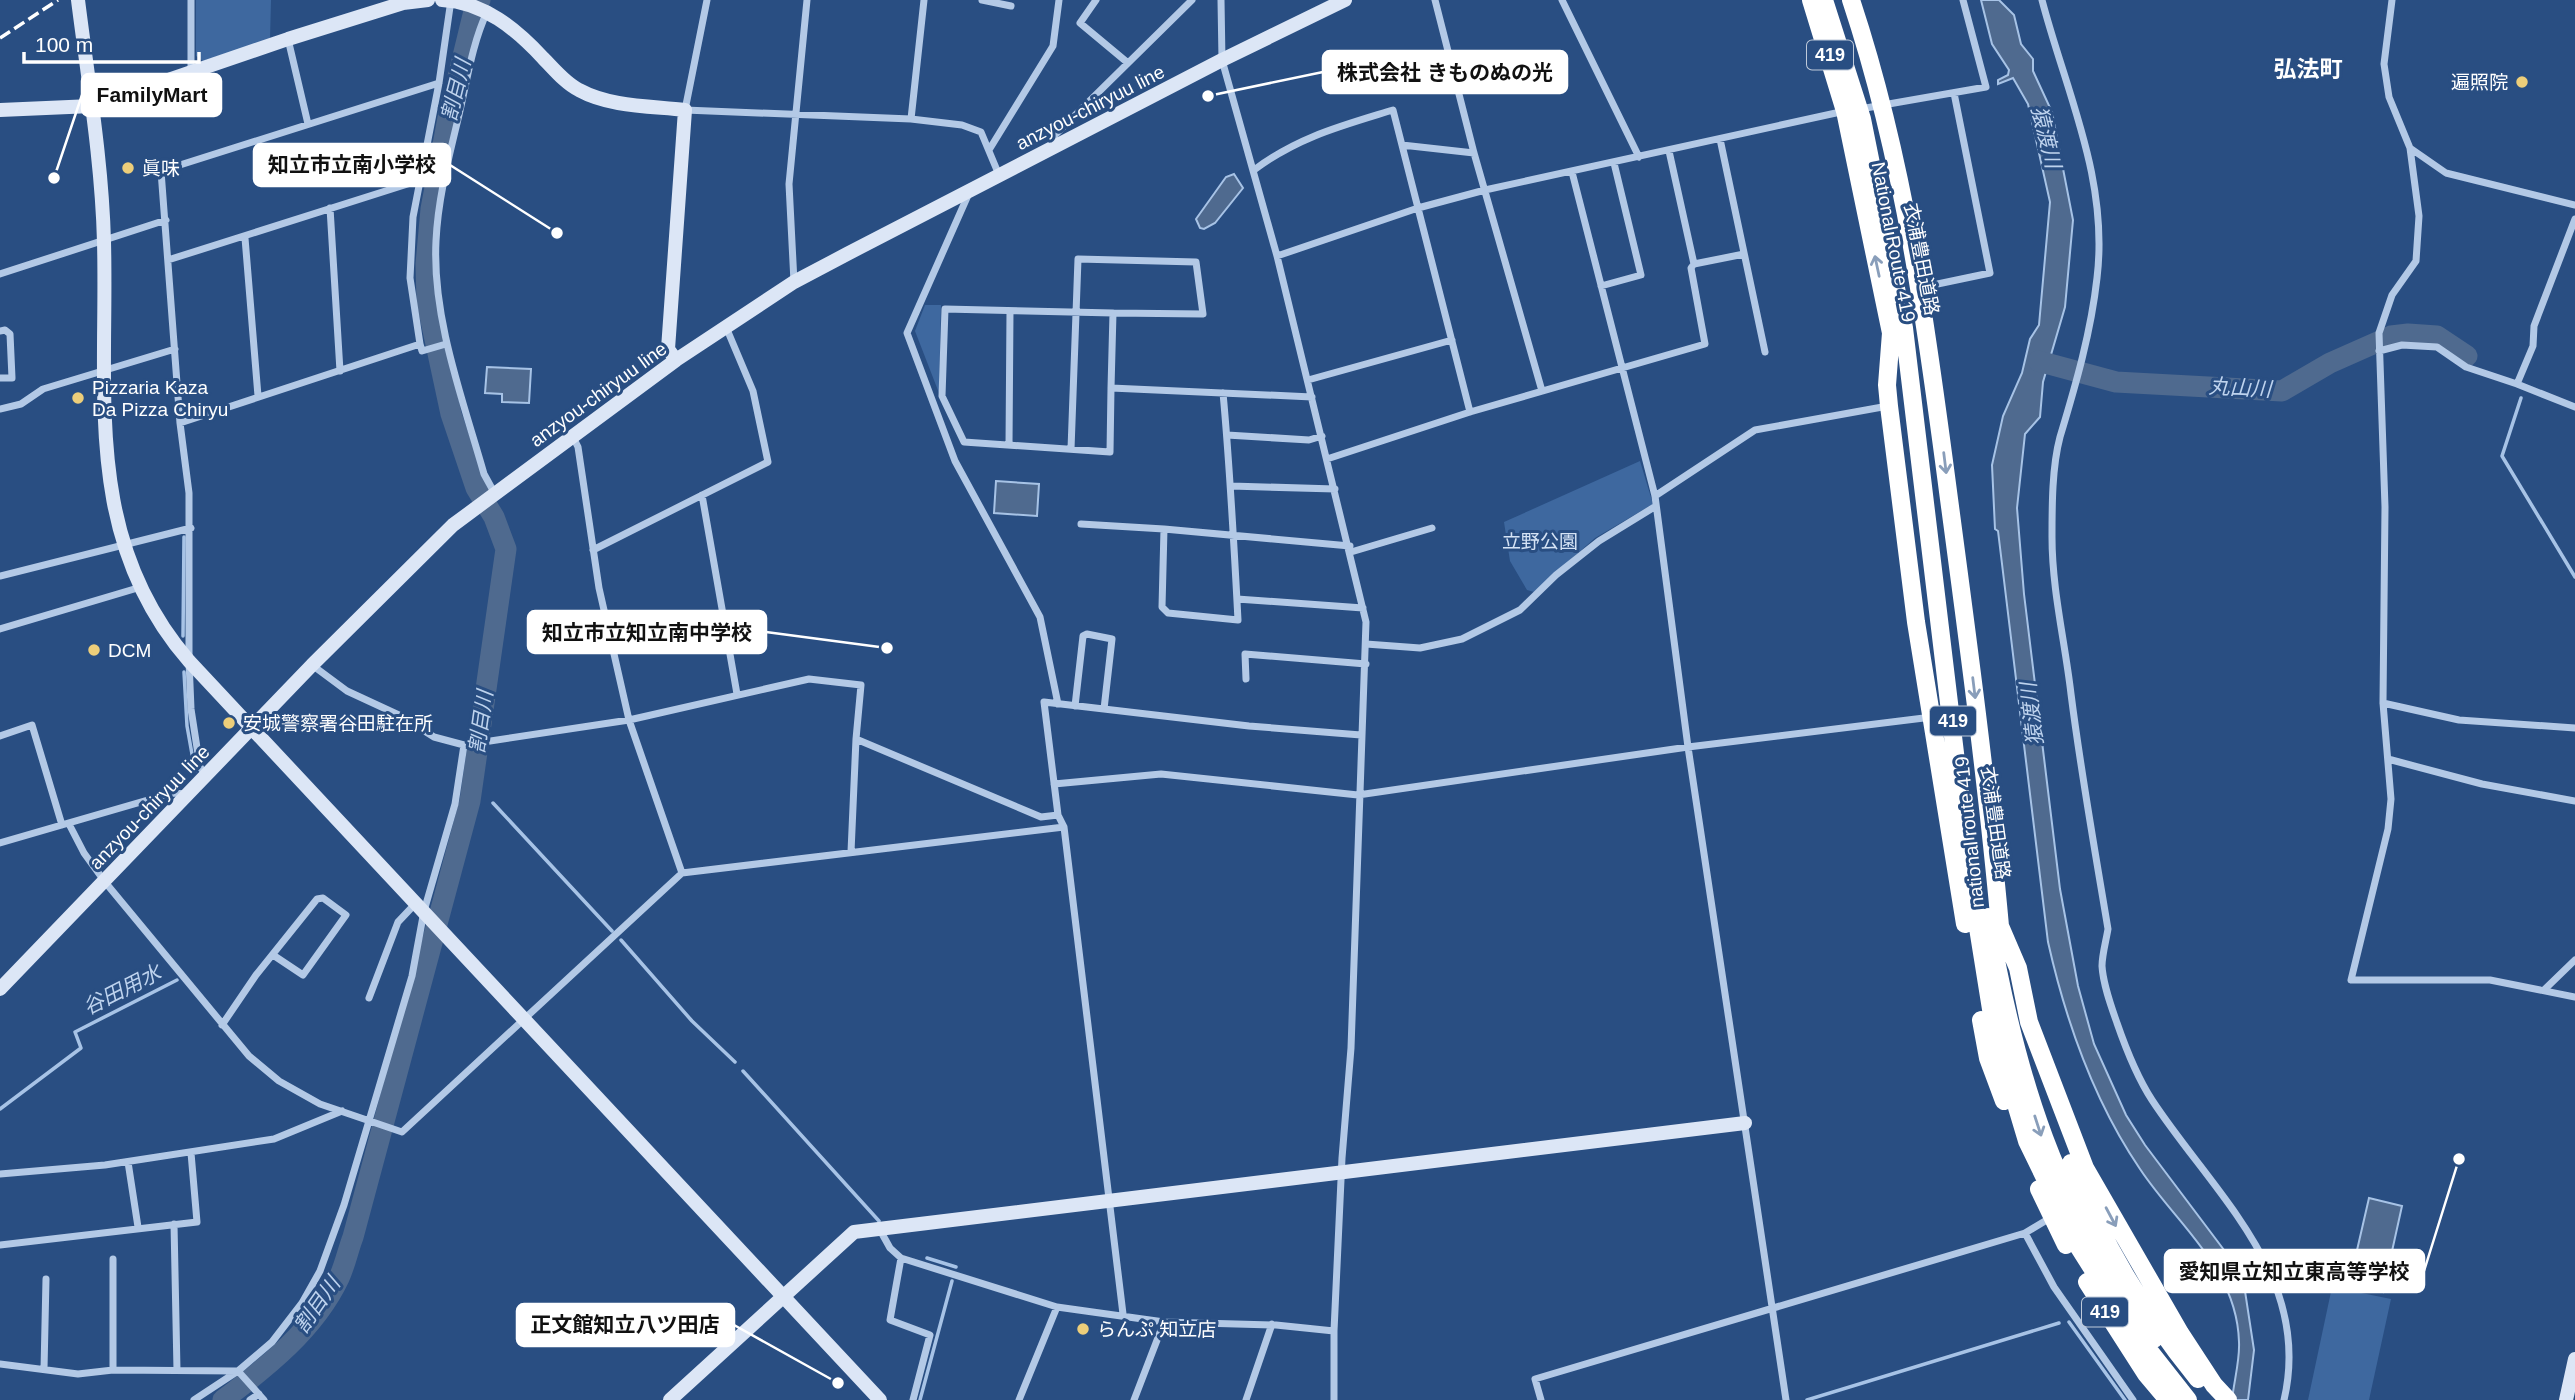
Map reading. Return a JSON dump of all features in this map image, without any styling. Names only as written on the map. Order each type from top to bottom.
[{"type":"highway","name":"National Route 419","points":[[1811,0],[1846,111],[1891,333],[1887,385],[1895,412]]},
{"type":"highway","name":"衣浦豊田道路","points":[[1824,0],[1862,119],[1904,328],[1970,878],[1995,1034],[2027,1141],[2078,1246],[2125,1320],[2188,1400]]},
{"type":"highway","name":"衣浦豊田道路","points":[[1837,0],[1874,132],[1914,331],[1978,860],[2005,1009],[2021,1073],[2045,1146],[2096,1253],[2145,1328],[2201,1400]]},
{"type":"highway","name":"419","points":[[1851,0],[1881,107]]},
{"type":"highway","name":"national route 419","points":[[1881,107],[1913,242],[1927,329],[1970,659],[2000,926],[2018,968],[2029,1022],[2085,1168],[2214,1393]]},
{"type":"highway","name":"衣浦豊田道路","points":[[1895,412],[1951,800],[1970,878]]},
{"type":"highway","name":"national route 419","points":[[1895,412],[1931,717],[1988,1058],[2050,1218]]},
{"type":"highway","name":"419","points":[[2000,926],[2007,972],[2028,1051],[2088,1206],[2140,1300],[2171,1346],[2214,1393],[2228,1400]]},
{"type":"highway","name":"419","points":[[2050,1218],[2106,1315],[2168,1400]]},
{"type":"street","points":[[78,0],[92,106],[104,242],[105,458],[114,514],[124,545],[141,587],[162,626],[189,661],[880,1400]]},
{"type":"street","points":[[191,0],[191,71]]},
{"type":"street","points":[[0,110],[92,106],[403,1],[428,0]]},
{"type":"street","points":[[442,0],[458,2],[484,11],[521,34],[577,90],[604,101],[685,110],[911,119],[973,128],[981,132],[999,175]]},
{"type":"street","points":[[676,360],[668,349],[685,110],[707,0]]},
{"type":"street","points":[[794,282],[789,184],[807,0]]},
{"type":"street","points":[[911,119],[924,0]]},
{"type":"street","points":[[982,0],[1011,6]]},
{"type":"street","points":[[989,150],[1053,46],[1059,0]]},
{"type":"street","points":[[1096,0],[1080,23],[1128,63]]},
{"type":"street","points":[[1052,148],[1055,135],[1192,0]]},
{"type":"street","points":[[1221,0],[1222,60],[1277,256],[1350,549],[1363,608],[1366,644],[1351,1048],[1334,1331],[1334,1400]]},
{"type":"street","name":"anzyou-chiryuu line","points":[[0,989],[312,665],[443,534],[676,360],[794,282],[1222,60],[1345,0]]},
{"type":"street","points":[[1435,0],[1474,153],[1542,391]]},
{"type":"street","points":[[1562,0],[1639,157]]},
{"type":"street","points":[[1277,256],[1418,208],[1485,190],[1846,111],[1986,88],[1963,0]]},
{"type":"street","points":[[2042,0],[2079,116],[2096,199],[2098,275],[2083,361],[2060,439],[2052,540],[2064,658],[2108,929],[2102,966],[2112,1007],[2129,1055],[2151,1098],[2232,1207],[2269,1266],[2284,1316],[2290,1374],[2284,1400]]},
{"type":"street","points":[[2392,0],[2384,64],[2389,97],[2410,148],[2419,216],[2416,261],[2392,295],[2379,333],[2385,506],[2383,703],[2391,799],[2388,829],[2351,979],[2490,980],[2575,997]]},
{"type":"street","points":[[421,348],[410,278],[417,181],[458,2]]},
{"type":"street","points":[[484,11],[439,204],[436,275],[446,344],[484,474],[495,495]]},
{"type":"street","points":[[288,39],[308,124]]},
{"type":"street","points":[[206,775],[200,767],[189,661],[191,528],[180,424],[161,171],[439,83]]},
{"type":"street","points":[[1928,286],[1990,273],[1954,93]]},
{"type":"street","points":[[1254,170],[1280,150],[1305,138],[1393,110],[1470,412]]},
{"type":"street","points":[[1720,139],[1765,352]]},
{"type":"street","points":[[1402,145],[1474,153]]},
{"type":"street","points":[[2410,148],[2446,173],[2575,205]]},
{"type":"street","points":[[1327,459],[1470,412],[1705,344],[1691,268],[1694,264],[1669,151]]},
{"type":"street","points":[[1601,286],[1641,275],[1614,163]]},
{"type":"street","points":[[1572,172],[1655,496],[1688,747],[1786,1400]]},
{"type":"street","points":[[168,260],[245,238],[417,181]]},
{"type":"street","points":[[969,192],[907,333],[956,461],[1040,617],[1058,704]]},
{"type":"street","points":[[330,208],[340,371]]},
{"type":"street","points":[[2517,384],[2533,346],[2534,326],[2575,219]]},
{"type":"street","points":[[0,274],[166,220]]},
{"type":"street","points":[[245,238],[258,396]]},
{"type":"street","points":[[1694,264],[1744,254]]},
{"type":"street","points":[[1071,449],[1074,312],[1078,259],[1196,262],[1202,314],[1113,313],[1074,312],[1010,311],[945,309],[942,396],[964,442],[1110,452],[1113,313]]},
{"type":"street","points":[[1009,445],[1010,311]]},
{"type":"street","points":[[593,551],[768,462],[753,391],[726,327]]},
{"type":"street","points":[[0,331],[5,330],[10,334],[12,378],[0,378]]},
{"type":"street","points":[[1308,380],[1452,340]]},
{"type":"street","points":[[180,424],[340,371],[421,348],[446,344]]},
{"type":"street","points":[[2379,351],[2402,345],[2437,347],[2466,368],[2517,384],[2575,407]]},
{"type":"street","points":[[0,409],[22,404],[43,389],[175,349]]},
{"type":"street","points":[[1111,388],[1312,397]]},
{"type":"street","points":[[1164,529],[1162,607],[1168,613],[1238,620],[1223,393]]},
{"type":"street","points":[[1655,496],[1755,430],[1895,412]]},
{"type":"street","points":[[1227,435],[1309,440],[1322,436]]},
{"type":"street","points":[[573,436],[578,447],[593,551],[629,720],[682,873]]},
{"type":"street","points":[[1231,486],[1335,489]]},
{"type":"street","points":[[702,495],[737,694]]},
{"type":"street","points":[[1366,644],[1420,648],[1462,639],[1520,610],[1556,575],[1598,541],[1656,506]]},
{"type":"street","points":[[1081,524],[1164,529],[1350,549],[1432,528]]},
{"type":"street","points":[[0,576],[191,528]]},
{"type":"street","points":[[0,629],[141,587]]},
{"type":"street","points":[[1237,599],[1363,608]]},
{"type":"street","points":[[1075,706],[1083,636],[1087,634],[1112,639],[1104,709]]},
{"type":"street","points":[[1247,679],[1245,654],[1366,664]]},
{"type":"street","points":[[312,665],[347,691],[401,716],[434,737],[464,745],[629,720],[809,679],[861,685],[851,852]]},
{"type":"street","points":[[1123,1314],[1064,827],[1058,815],[1044,702],[1362,734]]},
{"type":"street","points":[[2383,703],[2459,720],[2575,728]]},
{"type":"street","points":[[1054,784],[1161,774],[1359,795],[1688,747],[1931,717]]},
{"type":"street","points":[[0,736],[32,724],[65,824],[105,882],[249,1056],[279,1081],[320,1104],[402,1132],[682,873],[1064,827]]},
{"type":"street","points":[[856,739],[1041,817],[1058,815]]},
{"type":"street","points":[[194,1400],[238,1371],[272,1342],[312,1288],[339,1223],[412,976],[420,906],[455,804],[464,745]]},
{"type":"street","points":[[2388,760],[2482,784],[2575,802]]},
{"type":"street","points":[[0,843],[172,793],[188,794]]},
{"type":"street","points":[[222,1025],[273,955],[317,899],[323,898],[346,915],[303,975],[273,955]]},
{"type":"street","points":[[369,998],[398,922],[420,906]]},
{"type":"street","points":[[2544,990],[2575,960]]},
{"type":"street","points":[[0,1174],[128,1162],[274,1139],[342,1111]]},
{"type":"street","points":[[670,1400],[848,1236],[1745,1123]]},
{"type":"street","points":[[0,1245],[197,1222],[191,1153]]},
{"type":"street","points":[[128,1162],[138,1227]]},
{"type":"street","points":[[1541,1400],[1535,1379],[2025,1233],[2050,1218]]},
{"type":"street","points":[[174,1224],[177,1370]]},
{"type":"street","points":[[880,1230],[890,1248],[901,1258],[1057,1307],[1123,1314],[1164,1322],[1272,1324],[1334,1331]]},
{"type":"street","points":[[2025,1233],[2054,1287],[2133,1400]]},
{"type":"street","points":[[901,1258],[890,1320],[930,1335],[913,1400]]},
{"type":"street","points":[[113,1259],[113,1370]]},
{"type":"street","points":[[44,1369],[46,1279]]},
{"type":"street","points":[[1019,1400],[1057,1307]]},
{"type":"street","points":[[1134,1400],[1164,1322]]},
{"type":"street","points":[[1246,1400],[1272,1324]]},
{"type":"street","points":[[2566,1400],[2575,1359]]},
{"type":"street","points":[[0,1364],[78,1374],[113,1370],[238,1371],[262,1397],[250,1400]]},
{"type":"green space","points":[[196,0],[271,0],[270,39],[203,61],[196,56]]},
{"type":"green space","points":[[925,305],[941,305],[939,393],[915,331]]},
{"type":"green space","name":"立野公園","points":[[1640,461],[1653,504],[1595,538],[1534,592],[1527,590],[1510,561],[1504,522]]},
{"type":"green space","points":[[2332,1287],[2391,1299],[2369,1400],[2308,1400]]},
{"type":"water","name":"猿渡川","points":[[1981,0],[1999,0],[2014,15],[2021,44],[2033,59],[2033,71],[2052,112],[2073,220],[2065,307],[2043,382],[2040,417],[2025,434],[2017,508],[2024,594],[2060,889],[2078,986],[2094,1044],[2126,1115],[2145,1145],[2224,1250],[2245,1291],[2254,1350],[2248,1400],[2232,1400],[2239,1342],[2236,1316],[2228,1292],[2203,1249],[2140,1169],[2108,1116],[2083,1060],[2063,1002],[2048,942],[1998,531],[1995,529],[1992,465],[2003,416],[2022,373],[2030,339],[2039,325],[2050,202],[2028,104],[2013,78],[1998,84],[1998,80],[2008,75],[2009,70],[1992,44]]},
{"type":"water","points":[[1234,174],[1243,188],[1215,223],[1204,229],[1200,228],[1196,219],[1226,177]]},
{"type":"water","points":[[487,367],[531,369],[529,403],[502,402],[502,394],[485,393]]},
{"type":"water","points":[[996,481],[1039,484],[1037,516],[994,513]]},
{"type":"water","points":[[2369,1198],[2402,1206],[2383,1292],[2349,1285]]},
{"type":"waterway","name":"割目川","points":[[223,1400],[289,1346],[317,1314],[341,1273],[470,801],[506,549],[494,517],[476,488],[451,414],[427,302],[426,264],[431,209],[448,118],[474,11],[480,0]]},
{"type":"waterway","name":"丸山川","points":[[2038,361],[2116,382],[2282,391],[2330,363],[2391,336],[2437,336],[2467,356]]},
{"type":"waterway","name":"丸山川","points":[[2521,398],[2502,456],[2575,577]]},
{"type":"waterway","name":"谷田用水","points":[[183,636],[184,537]]},
{"type":"waterway","name":"谷田用水","points":[[184,672],[187,726],[195,771]]},
{"type":"waterway","name":"割目川","points":[[470,801],[478,801]]},
{"type":"waterway","points":[[493,803],[612,931]]},
{"type":"waterway","points":[[621,940],[692,1021],[735,1062]]},
{"type":"waterway","name":"谷田用水","points":[[0,1109],[81,1048],[75,1032],[177,980]]},
{"type":"waterway","points":[[743,1071],[879,1221]]},
{"type":"waterway","points":[[927,1258],[956,1267]]},
{"type":"waterway","points":[[920,1400],[952,1281]]},
{"type":"waterway","points":[[2069,1322],[2125,1400]]},
{"type":"waterway","points":[[1807,1400],[2059,1323]]},
{"type":"waterway","name":"割目川","points":[[240,1387],[244,1391]]},
{"type":"railway","points":[[0,38],[58,0]]},
{"type":"place","name":"遍照院","points":[[2522,82]]},
{"type":"place","name":"株式会社 きものぬの光","points":[[1208,96]]},
{"type":"place","name":"眞味","points":[[128,168]]},
{"type":"place","name":"FamilyMart","points":[[54,178]]},
{"type":"place","name":"知立市立南小学校","points":[[557,233]]},
{"type":"place","name":"Pizzaria Kaza Da Pizza Chiryu","points":[[78,398]]},
{"type":"place","name":"知立市立知立南中学校","points":[[887,648]]},
{"type":"place","name":"DCM","points":[[94,650]]},
{"type":"place","name":"安城警察署谷田駐在所","points":[[229,723]]},
{"type":"place","name":"愛知県立知立東高等学校","points":[[2459,1159]]},
{"type":"place","name":"らんぷ 知立店","points":[[1083,1329]]},
{"type":"place","name":"正文館知立八ツ田店","points":[[838,1383]]},
{"type":"district","name":"弘法町","points":[[2308,69]]}]
